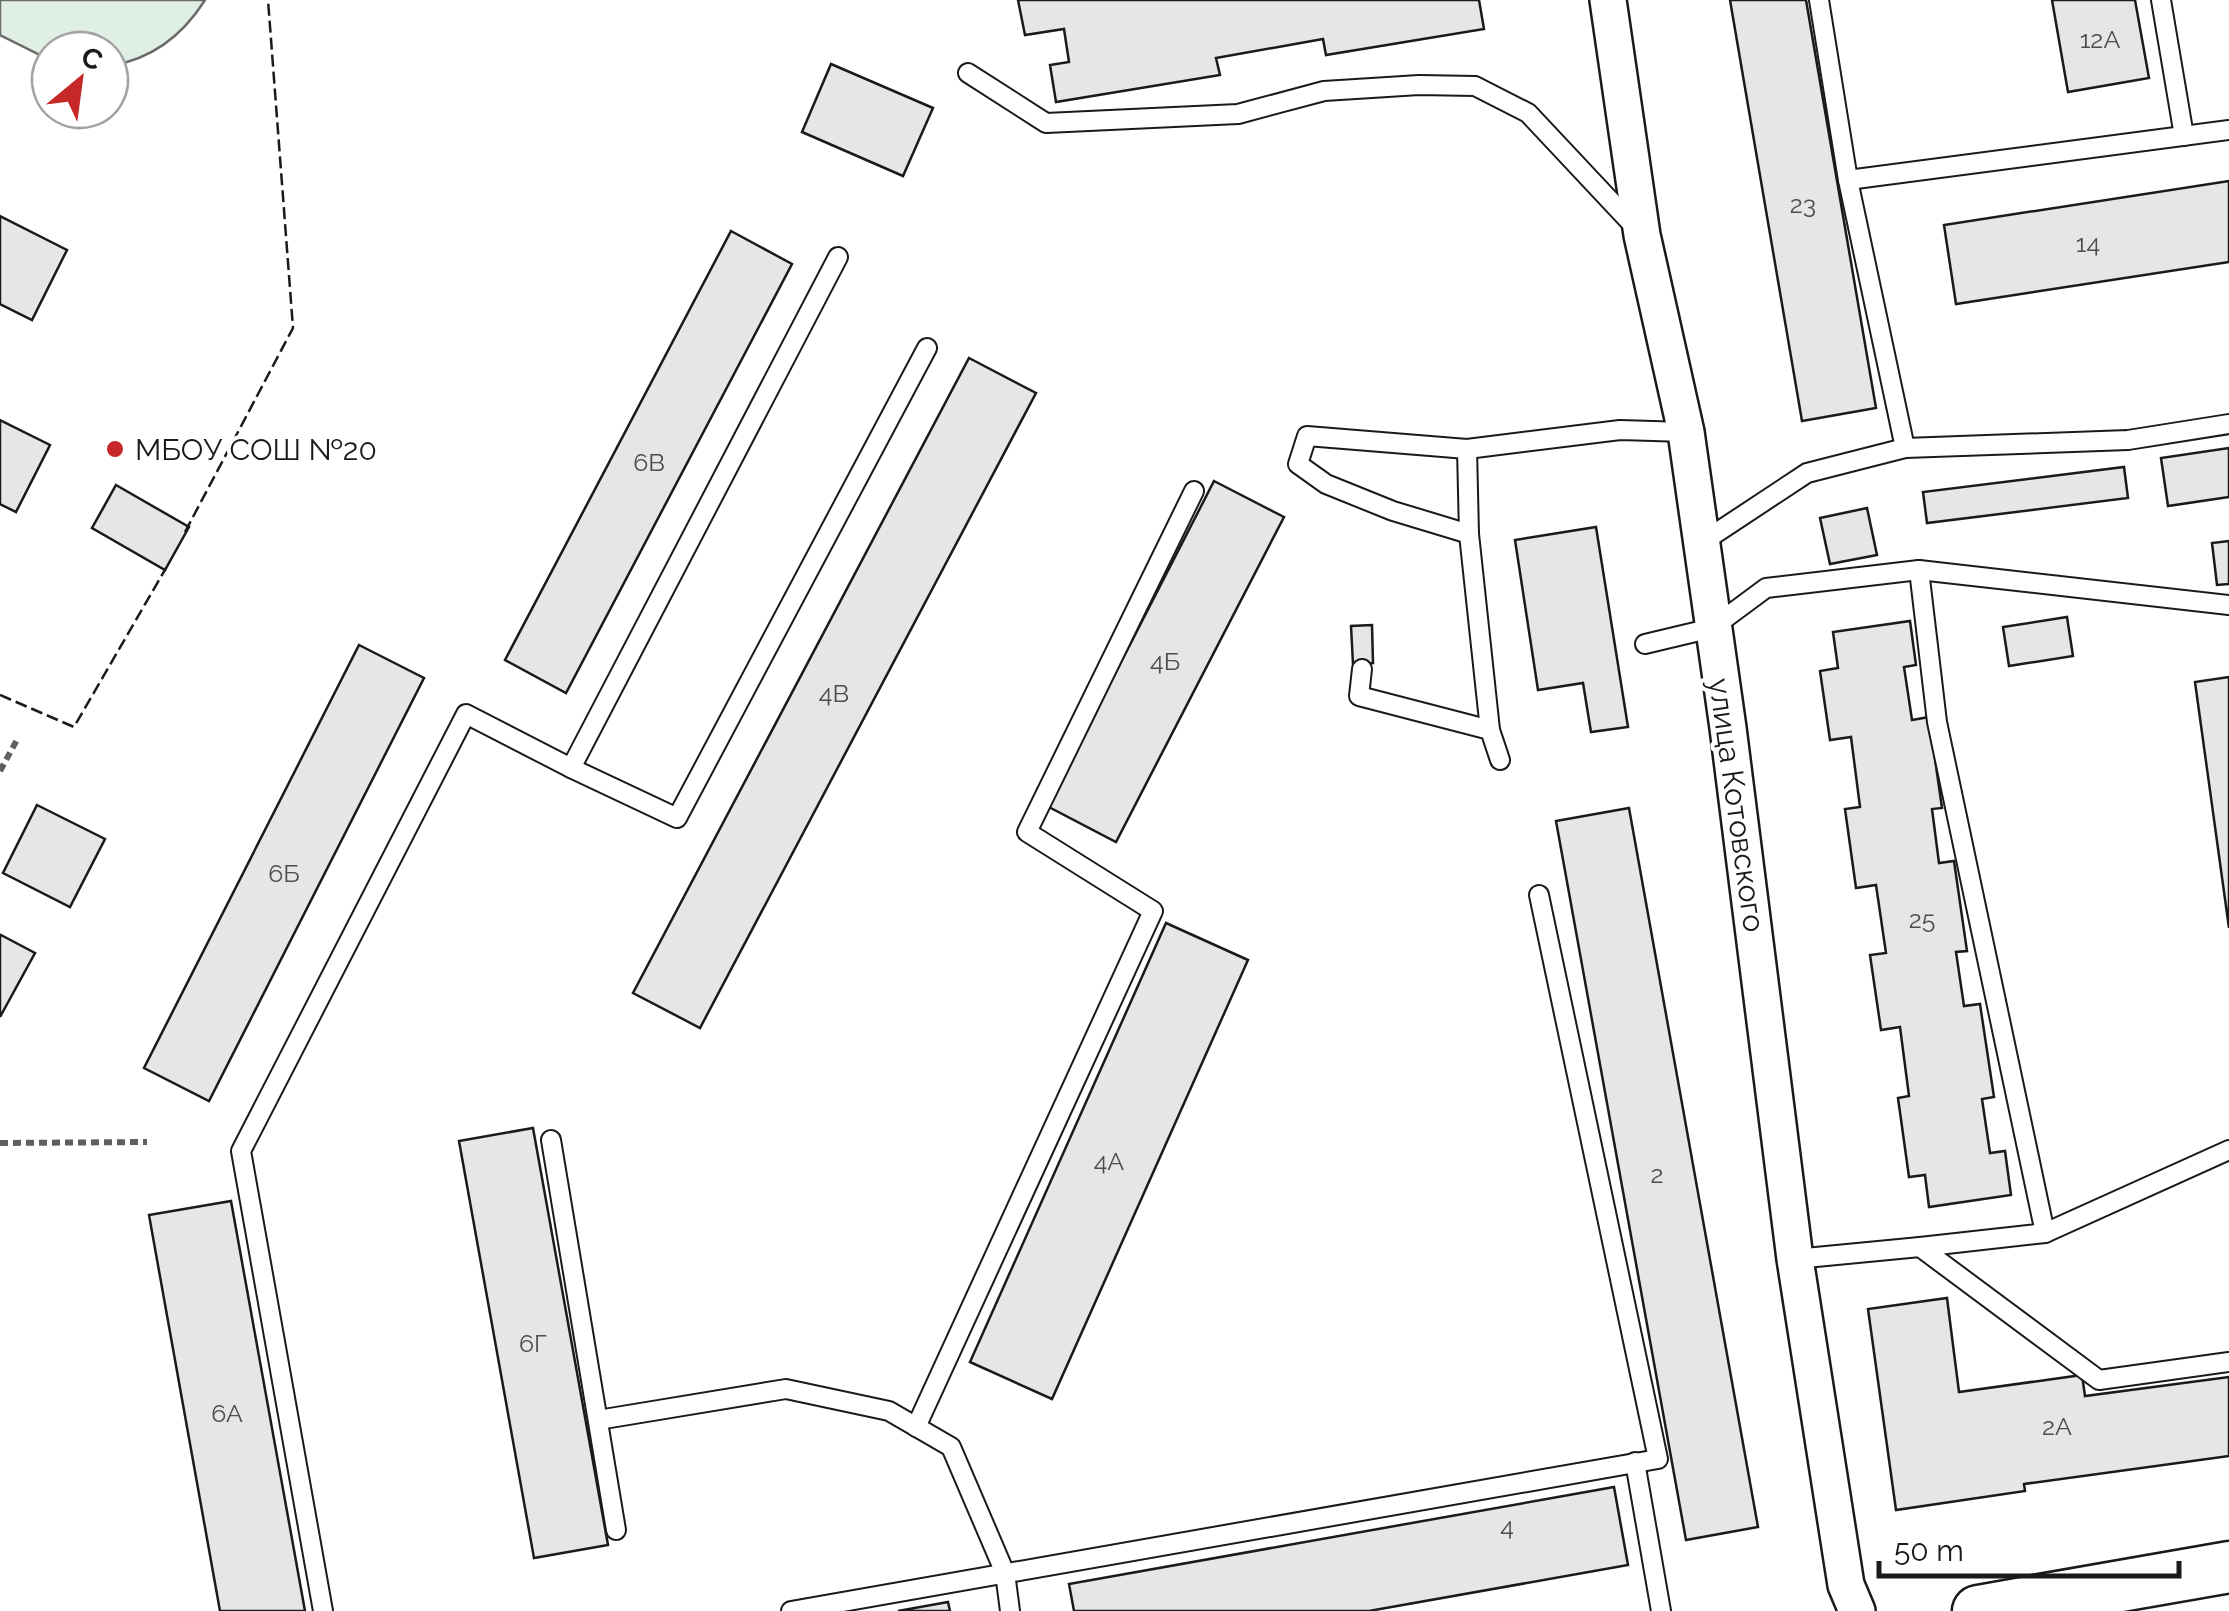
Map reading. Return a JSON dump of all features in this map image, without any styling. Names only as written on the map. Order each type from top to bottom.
[{"type":"main road","points":[[1978,1611],[2229,1568]]},
{"type":"street","name":"улица Котовского","points":[[1608,0],[1642,235],[1686,432],[1796,1260],[1846,1585],[1857,1611]]},
{"type":"lane","points":[[1819,0],[1848,180],[1905,448]]},
{"type":"lane","points":[[2161,0],[2184,136]]},
{"type":"lane","points":[[968,74],[1046,123],[1238,114],[1324,92],[1419,85],[1475,86],[1528,113],[1642,235]]},
{"type":"lane","points":[[1848,180],[2229,130]]},
{"type":"lane","points":[[570,768],[838,258]]},
{"type":"lane","points":[[324,1611],[242,1150],[466,714],[677,818],[927,348]]},
{"type":"lane","points":[[1701,544],[1807,473],[1905,448],[2128,440],[2229,424]]},
{"type":"lane","points":[[1470,534],[1393,511],[1326,484],[1298,464],[1307,436],[1467,449],[1620,430],[1686,432]]},
{"type":"lane","points":[[1467,449],[1470,534],[1490,730],[1500,760]]},
{"type":"lane","points":[[916,1428],[1153,911],[1027,832],[1194,491]]},
{"type":"lane","points":[[1919,570],[1937,722],[2045,1234]]},
{"type":"lane","points":[[1645,644],[1712,628],[1766,588],[1919,570],[2229,605]]},
{"type":"lane","points":[[1362,669],[1359,696],[1490,730]]},
{"type":"lane","points":[[791,1611],[1658,1458],[1539,896]]},
{"type":"lane","points":[[551,1140],[616,1530]]},
{"type":"lane","points":[[1796,1260],[2045,1234],[2229,1150]]},
{"type":"lane","points":[[1920,1247],[2099,1380],[2229,1362]]},
{"type":"lane","points":[[598,1420],[786,1389],[890,1411],[951,1447],[1005,1573],[1010,1611]]},
{"type":"lane","points":[[1634,1462],[1660,1611]]},
{"type":"path","points":[[0,771],[18,738]]},
{"type":"path","points":[[0,1143],[146,1142]]},
{"type":"green space","points":[[0,0],[205,0],[165,44],[130,61],[130,30],[30,30],[30,50],[0,35]]},
{"type":"building","points":[[1018,0],[1479,0],[1484,29],[1326,55],[1323,39],[1216,58],[1220,75],[1056,102],[1050,65],[1069,62],[1064,29],[1025,35]]},
{"type":"building","points":[[1730,0],[1806,0],[1876,408],[1802,421]]},
{"type":"building","points":[[2052,0],[2135,0],[2149,78],[2068,92]]},
{"type":"building","points":[[831,64],[933,108],[903,176],[802,132]]},
{"type":"building","points":[[2229,181],[2229,262],[1956,304],[1944,225]]},
{"type":"building","points":[[0,216],[67,250],[32,320],[0,304]]},
{"type":"building","points":[[731,231],[792,264],[566,693],[505,660]]},
{"type":"building","points":[[969,358],[1036,393],[700,1028],[633,993]]},
{"type":"building","points":[[0,420],[50,445],[16,512],[0,504]]},
{"type":"building","points":[[2229,448],[2229,497],[2168,506],[2161,458]]},
{"type":"building","points":[[2124,467],[2128,498],[1927,523],[1923,492]]},
{"type":"building","points":[[1214,481],[1284,517],[1116,842],[1047,806]]},
{"type":"building","points":[[116,485],[189,527],[165,570],[92,528]]},
{"type":"building","points":[[1867,508],[1877,555],[1830,564],[1820,518]]},
{"type":"building","points":[[1596,527],[1628,727],[1591,732],[1583,683],[1538,690],[1515,540]]},
{"type":"building","points":[[2229,541],[2229,584],[2217,585],[2212,543]]},
{"type":"building","points":[[2067,617],[2073,656],[2009,666],[2003,627]]},
{"type":"building","points":[[1910,621],[1916,665],[1904,667],[1912,720],[1929,717],[1942,808],[1932,809],[1939,863],[1954,861],[1967,951],[1956,952],[1964,1006],[1980,1004],[1994,1097],[1982,1099],[1990,1153],[2005,1151],[2011,1195],[1929,1207],[1925,1175],[1909,1177],[1898,1098],[1909,1096],[1900,1027],[1881,1030],[1870,955],[1886,953],[1876,885],[1856,888],[1845,809],[1860,807],[1851,737],[1830,740],[1820,671],[1838,668],[1833,632]]},
{"type":"building","points":[[1372,625],[1373,663],[1353,664],[1351,626]]},
{"type":"building","points":[[359,645],[424,678],[209,1101],[144,1068]]},
{"type":"building","points":[[2229,677],[2229,928],[2195,682]]},
{"type":"building","points":[[37,805],[105,839],[70,907],[3,873]]},
{"type":"building","points":[[1629,808],[1758,1527],[1686,1540],[1556,821]]},
{"type":"building","points":[[1166,923],[1248,960],[1052,1399],[970,1362]]},
{"type":"building","points":[[0,937],[35,953],[0,1017]]},
{"type":"building","points":[[533,1128],[608,1545],[534,1558],[459,1141]]},
{"type":"building","points":[[231,1201],[305,1611],[220,1611],[149,1215]]},
{"type":"building","points":[[1947,1298],[1959,1392],[2082,1375],[2085,1396],[2229,1377],[2229,1456],[2024,1484],[2025,1491],[1896,1510],[1868,1309]]},
{"type":"building","points":[[1614,1487],[1628,1565],[1369,1611],[1074,1611],[1069,1584]]},
{"type":"building","points":[[948,1602],[950,1611],[898,1611]]},
{"type":"fence","points":[[185,532],[293,328],[268,0]]},
{"type":"fence","points":[[0,695],[74,727],[166,568]]},
{"type":"place","name":"МБОУ СОШ №20","points":[[115,449]]}]
